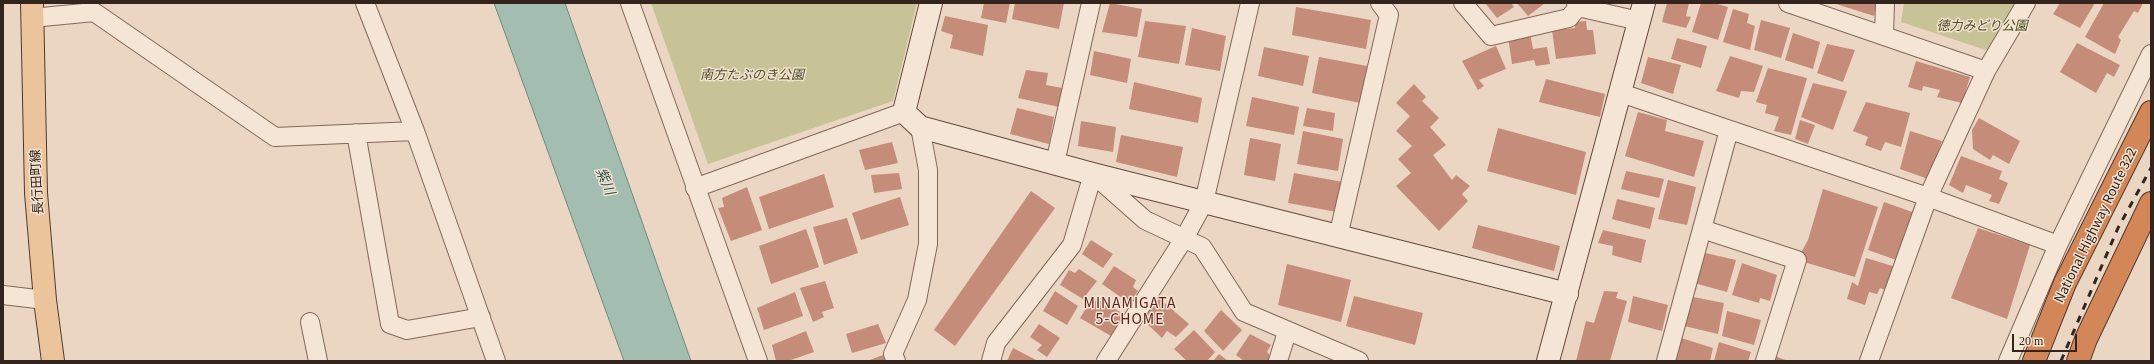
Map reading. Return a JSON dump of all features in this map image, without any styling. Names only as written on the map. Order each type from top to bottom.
[{"type":"highway","name":"National Highway Route 322","points":[[2034,361],[2065,283],[2151,112]]},
{"type":"highway","points":[[2078,361],[2086,338],[2149,210]]},
{"type":"main road","name":"長行田町線","points":[[32,11],[36,193],[45,300],[53,361]]},
{"type":"street","points":[[365,3],[416,131],[496,361]]},
{"type":"street","points":[[630,3],[758,361]]},
{"type":"street","points":[[904,112],[931,3]]},
{"type":"street","points":[[1054,163],[1091,3]]},
{"type":"street","points":[[1106,361],[1185,237],[1204,202],[1250,3]]},
{"type":"street","points":[[1338,237],[1389,15],[1380,3]]},
{"type":"street","points":[[1463,3],[1491,36],[1568,18],[1577,5],[1641,12],[1621,93],[1548,361]]},
{"type":"street","points":[[1788,3],[1986,71]]},
{"type":"street","points":[[1884,35],[1885,3]]},
{"type":"street","points":[[1869,361],[1928,197],[1986,71],[2026,3]]},
{"type":"street","points":[[32,11],[94,12],[276,137],[416,131]]},
{"type":"street","points":[[2008,361],[2058,245],[2151,54]]},
{"type":"street","points":[[1621,93],[1928,197],[2058,245]]},
{"type":"street","points":[[695,188],[904,112]]},
{"type":"street","points":[[904,112],[920,127],[1093,174],[1567,294]]},
{"type":"street","points":[[896,361],[893,354],[917,300],[928,244],[928,170],[920,127]]},
{"type":"street","points":[[1666,361],[1729,130]]},
{"type":"street","points":[[356,133],[390,324],[406,330],[481,317]]},
{"type":"street","points":[[1093,174],[1145,220],[1185,237],[1202,247],[1244,312],[1287,332],[1359,361]]},
{"type":"street","points":[[991,361],[996,343],[1072,245],[1093,174]]},
{"type":"street","points":[[1702,229],[1797,260],[1765,361]]},
{"type":"street","points":[[3,295],[45,300]]},
{"type":"street","points":[[310,322],[318,361]]},
{"type":"street","points":[[1278,361],[1287,332]]},
{"type":"green space","name":"南方たぶのき公園","points":[[651,3],[917,3],[893,101],[708,164]]},
{"type":"green space","name":"徳力みどり公園","points":[[1904,3],[2022,3],[1992,52],[1901,22]]},
{"type":"water","name":"紫川","points":[[494,3],[565,3],[691,361],[624,361]]},
{"type":"building","points":[[984,3],[1010,3],[1006,23],[981,18]]},
{"type":"building","points":[[1015,3],[1064,3],[1059,29],[1012,19]]},
{"type":"building","points":[[1110,3],[1142,9],[1137,37],[1102,32]]},
{"type":"building","points":[[1485,3],[1511,3],[1514,7],[1497,18]]},
{"type":"building","points":[[1517,3],[1545,3],[1528,16]]},
{"type":"building","points":[[1667,3],[1689,3],[1686,16],[1691,17],[1686,28],[1662,22]]},
{"type":"building","points":[[1701,3],[1714,3],[1728,7],[1718,40],[1692,32]]},
{"type":"building","points":[[1833,3],[1877,3],[1874,16]]},
{"type":"building","points":[[2060,3],[2095,3],[2080,28],[2053,14]]},
{"type":"building","points":[[2104,3],[2143,3],[2138,13],[2134,11],[2118,37],[2121,40],[2115,54],[2085,37]]},
{"type":"building","points":[[1296,7],[1371,20],[1366,49],[1292,35]]},
{"type":"building","points":[[1733,9],[1749,14],[1747,23],[1755,26],[1750,50],[1723,42]]},
{"type":"building","points":[[945,16],[988,25],[983,56],[950,48],[953,35],[941,31]]},
{"type":"building","points":[[1761,20],[1790,28],[1781,58],[1754,50]]},
{"type":"building","points":[[1145,21],[1186,26],[1179,64],[1138,57]]},
{"type":"building","points":[[1586,21],[1587,30],[1593,30],[1596,54],[1556,59],[1552,30],[1575,28],[1574,22]]},
{"type":"building","points":[[1192,28],[1226,36],[1220,71],[1185,65]]},
{"type":"building","points":[[1530,33],[1533,49],[1547,47],[1550,64],[1536,66],[1534,60],[1512,64],[1508,37]]},
{"type":"building","points":[[1793,33],[1820,42],[1813,69],[1785,60]]},
{"type":"building","points":[[1677,38],[1707,46],[1701,68],[1671,59]]},
{"type":"building","points":[[2077,43],[2120,65],[2114,77],[2107,73],[2096,93],[2060,72]]},
{"type":"building","points":[[1827,44],[1855,50],[1843,82],[1817,73]]},
{"type":"building","points":[[1496,46],[1506,69],[1479,80],[1484,86],[1478,90],[1462,61]]},
{"type":"building","points":[[1264,47],[1309,56],[1303,86],[1258,76]]},
{"type":"building","points":[[1094,51],[1131,59],[1127,83],[1090,75]]},
{"type":"building","points":[[1730,56],[1763,66],[1754,92],[1741,91],[1739,98],[1716,91]]},
{"type":"building","points":[[1319,57],[1367,66],[1360,103],[1312,93]]},
{"type":"building","points":[[1648,57],[1681,65],[1673,94],[1641,83]]},
{"type":"building","points":[[1916,61],[1970,77],[1962,103],[1937,97],[1940,90],[1923,86],[1922,91],[1908,87]]},
{"type":"building","points":[[1768,68],[1807,78],[1791,135],[1774,131],[1779,117],[1765,113],[1767,105],[1756,102]]},
{"type":"building","points":[[1026,70],[1048,73],[1046,85],[1062,88],[1059,107],[1018,98]]},
{"type":"building","points":[[1546,79],[1605,94],[1600,117],[1539,102]]},
{"type":"building","points":[[1134,82],[1202,98],[1198,123],[1129,109]]},
{"type":"building","points":[[1813,83],[1847,91],[1833,130],[1801,117]]},
{"type":"building","points":[[1414,84],[1426,97],[1422,101],[1439,118],[1430,127],[1446,145],[1433,155],[1452,180],[1456,175],[1470,186],[1462,194],[1468,201],[1439,231],[1396,186],[1411,173],[1398,159],[1412,146],[1396,131],[1410,116],[1396,103]]},
{"type":"building","points":[[1252,97],[1299,107],[1294,135],[1246,126]]},
{"type":"building","points":[[1866,102],[1910,113],[1901,147],[1885,142],[1881,151],[1865,145],[1868,137],[1853,131]]},
{"type":"building","points":[[1017,108],[1054,117],[1049,144],[1010,134]]},
{"type":"building","points":[[1307,108],[1335,113],[1333,131],[1303,126]]},
{"type":"building","points":[[1638,112],[1667,120],[1665,131],[1704,141],[1694,177],[1625,156]]},
{"type":"building","points":[[1979,118],[2020,141],[2009,164],[1993,155],[1990,160],[1973,149],[1972,130]]},
{"type":"building","points":[[1800,120],[1815,125],[1808,144],[1795,139]]},
{"type":"building","points":[[1081,121],[1116,127],[1113,152],[1078,146]]},
{"type":"building","points":[[1498,128],[1586,152],[1576,195],[1487,171]]},
{"type":"building","points":[[1303,131],[1343,139],[1338,171],[1297,164]]},
{"type":"building","points":[[1910,131],[1942,141],[1928,179],[1900,169]]},
{"type":"building","points":[[1121,135],[1183,147],[1177,177],[1116,162]]},
{"type":"building","points":[[1250,138],[1281,144],[1275,181],[1244,175]]},
{"type":"building","points":[[892,142],[898,163],[865,170],[859,150]]},
{"type":"building","points":[[1961,156],[2002,171],[1999,179],[2008,183],[1999,204],[1989,201],[1992,195],[1966,185],[1963,193],[1949,185]]},
{"type":"building","points":[[1626,171],[1664,179],[1659,198],[1621,189]]},
{"type":"building","points":[[899,173],[902,189],[874,193],[871,175]]},
{"type":"building","points":[[1294,173],[1343,182],[1337,212],[1288,203]]},
{"type":"building","points":[[824,174],[834,207],[769,229],[759,197]]},
{"type":"building","points":[[1668,180],[1696,187],[1687,225],[1658,219]]},
{"type":"building","points":[[747,187],[762,230],[731,241],[718,208],[724,207],[722,198]]},
{"type":"building","points":[[1823,189],[1878,207],[1855,277],[1797,260],[1808,240]]},
{"type":"building","points":[[1031,191],[1055,208],[955,346],[934,330]]},
{"type":"building","points":[[900,197],[909,225],[861,240],[852,213]]},
{"type":"building","points":[[1617,199],[1655,208],[1650,229],[1612,219]]},
{"type":"building","points":[[1884,202],[1915,213],[1899,261],[1868,250]]},
{"type":"building","points":[[847,218],[858,253],[824,265],[813,227]]},
{"type":"building","points":[[1478,225],[1560,246],[1554,271],[1472,248]]},
{"type":"building","points":[[1978,228],[2030,245],[2007,319],[1951,298]]},
{"type":"building","points":[[806,229],[819,267],[771,284],[759,246]]},
{"type":"building","points":[[1603,230],[1646,240],[1641,263],[1612,255],[1613,246],[1598,243]]},
{"type":"building","points":[[1091,240],[1113,254],[1103,268],[1082,254]]},
{"type":"building","points":[[1701,252],[1736,260],[1727,292],[1694,283]]},
{"type":"building","points":[[1866,258],[1896,267],[1888,291],[1880,288],[1877,294],[1869,292],[1865,305],[1847,299],[1852,282],[1858,286]]},
{"type":"building","points":[[1742,263],[1777,275],[1770,301],[1760,298],[1759,303],[1732,295]]},
{"type":"building","points":[[1287,264],[1351,280],[1341,322],[1278,305]]},
{"type":"building","points":[[1114,266],[1136,280],[1133,287],[1138,291],[1129,303],[1102,284]]},
{"type":"building","points":[[1079,269],[1097,281],[1083,299],[1060,285],[1069,270],[1075,273]]},
{"type":"building","points":[[825,281],[834,308],[822,312],[824,317],[813,322],[800,288]]},
{"type":"building","points":[[1055,291],[1078,306],[1067,325],[1043,311]]},
{"type":"building","points":[[1604,291],[1618,292],[1616,298],[1627,301],[1610,361],[1576,361],[1586,321],[1594,323]]},
{"type":"building","points":[[795,292],[803,316],[764,330],[757,308]]},
{"type":"building","points":[[1354,296],[1423,313],[1415,345],[1346,326]]},
{"type":"building","points":[[1633,296],[1668,305],[1662,331],[1628,322]]},
{"type":"building","points":[[1688,296],[1724,303],[1718,334],[1680,325]]},
{"type":"building","points":[[1159,298],[1189,324],[1176,337],[1167,331],[1162,338],[1142,319]]},
{"type":"building","points":[[1097,299],[1124,314],[1111,336],[1080,318],[1090,302],[1094,303]]},
{"type":"building","points":[[1221,310],[1242,330],[1223,351],[1204,331]]},
{"type":"building","points":[[1727,311],[1761,320],[1754,345],[1722,336]]},
{"type":"building","points":[[878,324],[886,343],[852,353],[846,334]]},
{"type":"building","points":[[1039,324],[1060,338],[1047,357],[1037,350],[1042,345],[1030,337]]},
{"type":"building","points":[[1194,330],[1215,352],[1207,361],[1187,361],[1174,349]]},
{"type":"building","points":[[806,331],[814,352],[788,361],[776,361],[772,345]]},
{"type":"building","points":[[1250,334],[1271,345],[1267,352],[1271,357],[1268,361],[1244,361],[1236,355]]},
{"type":"building","points":[[1678,337],[1713,348],[1710,361],[1679,361],[1671,359]]},
{"type":"building","points":[[1719,342],[1751,352],[1748,361],[1714,361]]},
{"type":"building","points":[[1013,348],[1038,361],[1007,361]]},
{"type":"building","points":[[1219,354],[1228,361],[1213,361]]},
{"type":"building","points":[[883,355],[885,361],[867,361]]},
{"type":"building","points":[[1772,355],[1788,361],[1770,361]]},
{"type":"railway","points":[[2061,361],[2118,228],[2151,168]]},
{"type":"district","name":"MINAMIGATA 5-CHOME","points":[[1130,312]]}]
